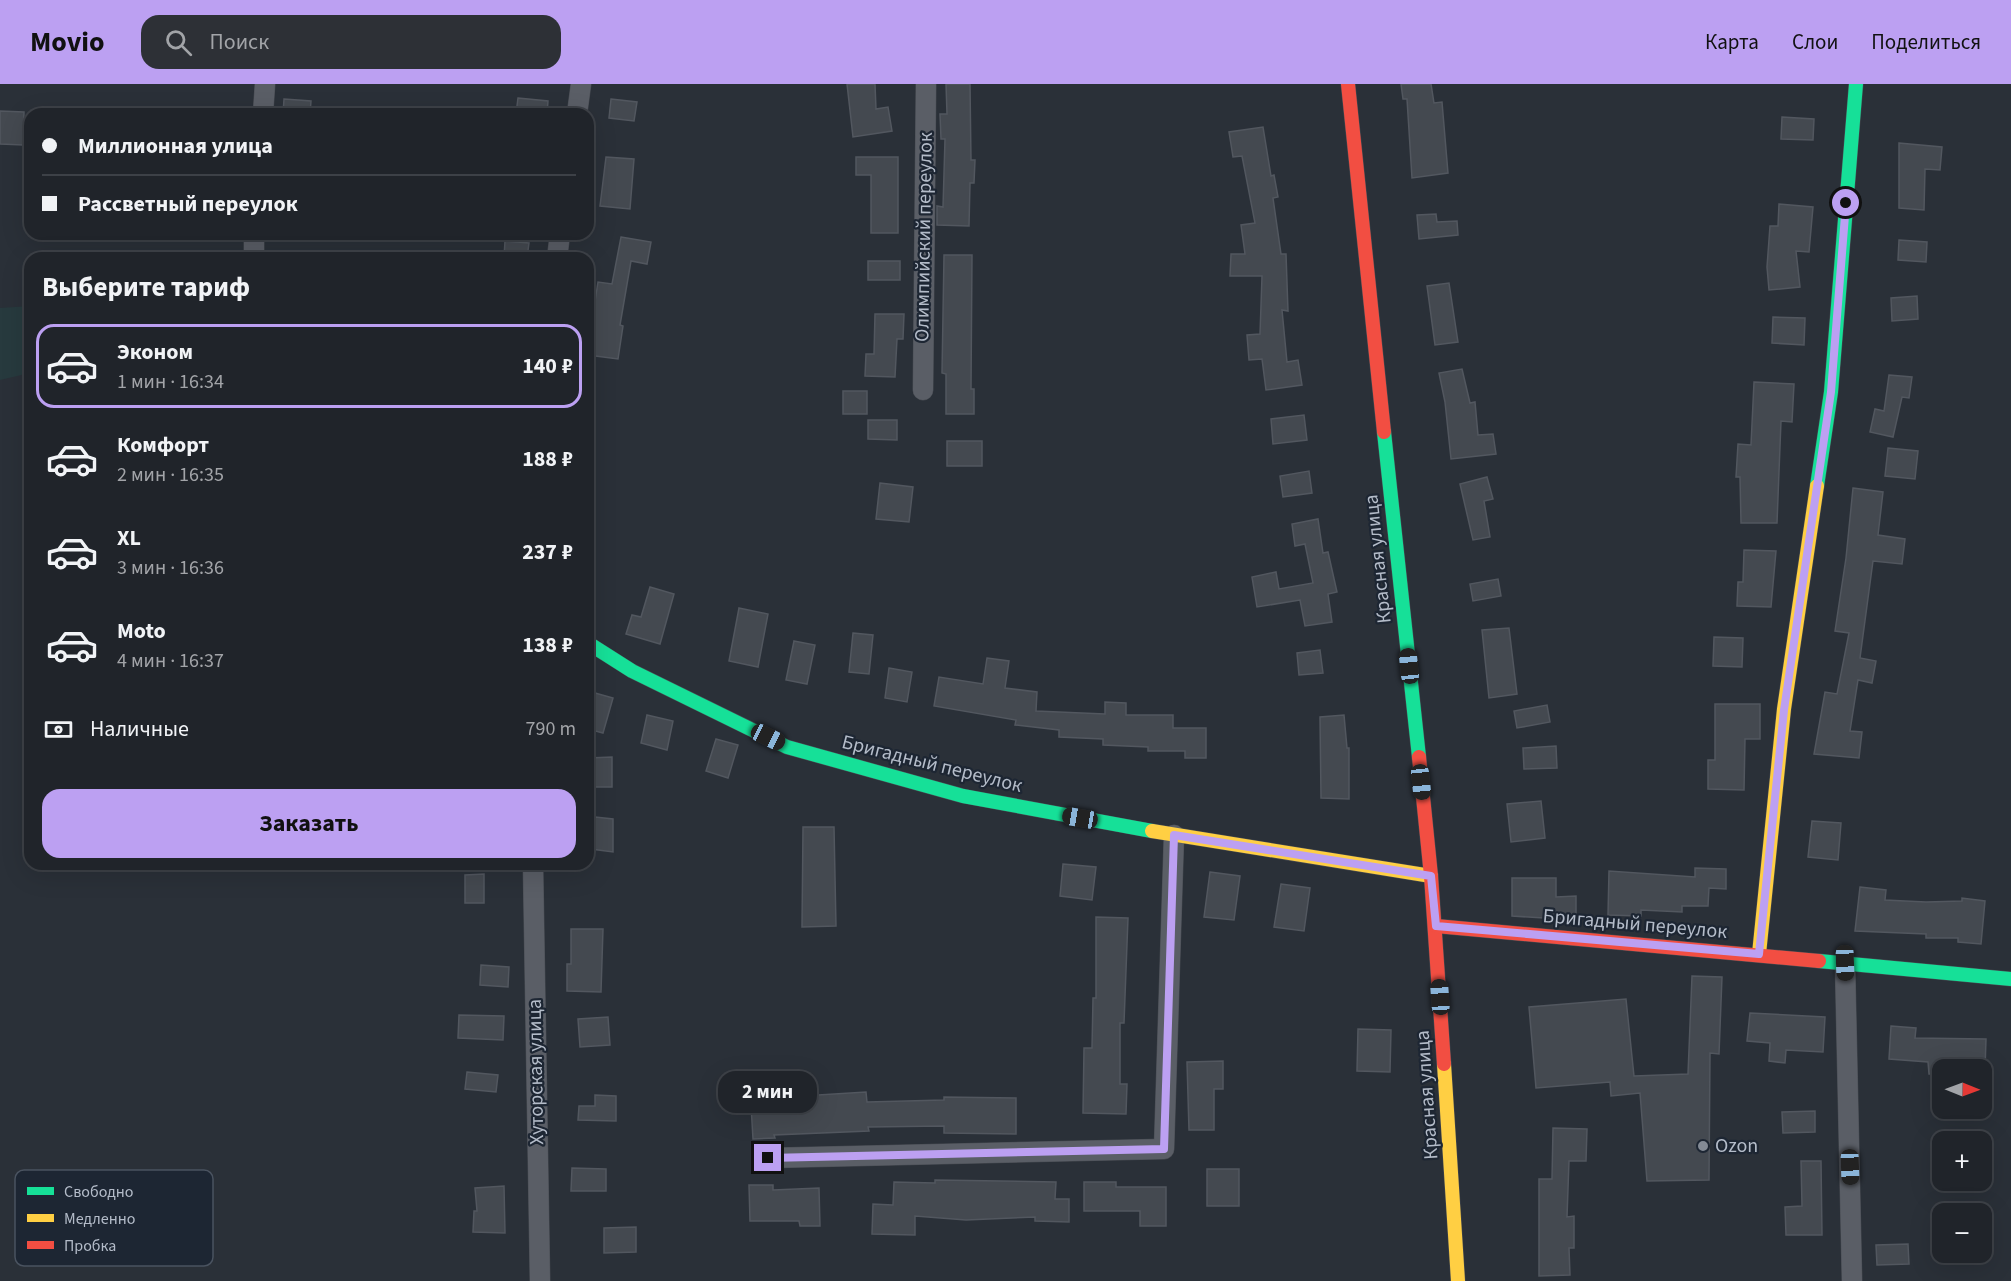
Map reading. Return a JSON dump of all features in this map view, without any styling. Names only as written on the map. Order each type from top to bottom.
[{"type":"street","points":[[263,108],[265,84]]},
{"type":"street","points":[[578,108],[581,84]]},
{"type":"street","name":"Олимпийский переулок","points":[[923,390],[926,84]]},
{"type":"street","name":"Красная улица","points":[[1348,84],[1436,926],[1458,1281]]},
{"type":"street","points":[[1759,954],[1784,710],[1831,392],[1856,84]]},
{"type":"street","name":"Бригадный переулок","points":[[594,647],[632,671],[787,747],[963,796],[1174,835],[1431,876]]},
{"type":"street","points":[[768,1158],[1164,1149],[1174,835]]},
{"type":"street","name":"Хуторская улица","points":[[532,870],[540,1281]]},
{"type":"street","name":"Бригадный переулок","points":[[1436,926],[2011,979]]},
{"type":"street","points":[[1845,963],[1852,1281]]},
{"type":"green space","points":[[24,306],[24,374],[0,380],[0,308]]},
{"type":"building","points":[[847,84],[875,84],[876,109],[888,107],[892,131],[853,137]]},
{"type":"building","points":[[946,84],[970,84],[971,160],[975,160],[974,183],[970,183],[969,226],[937,225],[937,206],[943,207],[945,139],[941,139],[940,114],[947,114]]},
{"type":"building","points":[[1401,84],[1431,84],[1434,103],[1442,102],[1448,173],[1412,178],[1407,99],[1403,99]]},
{"type":"building","points":[[518,98],[548,101],[547,108],[517,108]]},
{"type":"building","points":[[284,99],[311,101],[310,108],[283,108]]},
{"type":"building","points":[[611,99],[637,102],[634,121],[609,118]]},
{"type":"building","points":[[0,111],[24,112],[23,145],[0,144]]},
{"type":"building","points":[[1782,117],[1814,119],[1813,140],[1781,139]]},
{"type":"building","points":[[1263,127],[1271,176],[1274,175],[1278,197],[1273,198],[1281,254],[1286,254],[1288,311],[1282,310],[1287,362],[1298,360],[1302,385],[1266,390],[1262,359],[1249,360],[1247,335],[1260,334],[1262,276],[1230,276],[1231,254],[1245,254],[1241,225],[1255,223],[1242,156],[1233,157],[1229,132]]},
{"type":"building","points":[[1899,143],[1942,147],[1940,170],[1925,169],[1924,210],[1899,208]]},
{"type":"building","points":[[606,157],[634,159],[630,209],[600,206]]},
{"type":"building","points":[[856,157],[898,157],[898,233],[871,233],[871,175],[856,175]]},
{"type":"building","points":[[1779,204],[1813,207],[1809,252],[1796,251],[1800,287],[1769,290],[1767,267],[1770,226],[1778,226]]},
{"type":"building","points":[[1436,214],[1437,222],[1457,221],[1458,235],[1419,239],[1417,215]]},
{"type":"building","points":[[621,237],[651,242],[647,264],[631,261],[620,325],[623,326],[618,359],[594,356],[594,308],[598,282],[612,284]]},
{"type":"building","points":[[1899,240],[1927,242],[1926,262],[1898,260]]},
{"type":"building","points":[[505,241],[529,243],[528,252],[504,252]]},
{"type":"building","points":[[944,255],[972,255],[971,389],[974,389],[974,414],[946,414],[946,374],[942,373]]},
{"type":"building","points":[[868,261],[900,261],[900,280],[868,280]]},
{"type":"building","points":[[1449,283],[1458,342],[1435,345],[1427,286]]},
{"type":"building","points":[[1917,296],[1918,319],[1892,321],[1891,298]]},
{"type":"building","points":[[875,314],[904,314],[903,339],[897,339],[895,377],[865,376],[866,354],[874,354]]},
{"type":"building","points":[[1773,317],[1805,318],[1804,345],[1772,343]]},
{"type":"building","points":[[1462,369],[1470,403],[1475,402],[1478,435],[1493,434],[1496,454],[1451,459],[1445,402],[1439,373]]},
{"type":"building","points":[[1889,375],[1912,377],[1909,398],[1902,397],[1893,437],[1870,432],[1875,409],[1884,411]]},
{"type":"building","points":[[1754,382],[1794,384],[1792,422],[1781,421],[1777,523],[1741,523],[1740,477],[1736,477],[1738,444],[1751,445]]},
{"type":"building","points":[[843,391],[867,391],[867,414],[843,414]]},
{"type":"building","points":[[1304,415],[1307,440],[1273,444],[1271,419]]},
{"type":"building","points":[[868,420],[897,420],[897,440],[868,439]]},
{"type":"building","points":[[947,441],[982,441],[982,466],[947,466]]},
{"type":"building","points":[[1888,448],[1918,451],[1915,479],[1885,476]]},
{"type":"building","points":[[1309,471],[1312,493],[1283,497],[1280,476]]},
{"type":"building","points":[[1487,477],[1493,499],[1484,501],[1490,537],[1473,540],[1460,484]]},
{"type":"building","points":[[880,483],[913,487],[909,522],[876,519]]},
{"type":"building","points":[[1853,488],[1883,492],[1878,535],[1905,539],[1902,564],[1873,561],[1860,658],[1876,661],[1872,683],[1858,680],[1850,731],[1862,732],[1859,758],[1814,754],[1825,692],[1837,694],[1849,633],[1835,631]]},
{"type":"building","points":[[1318,519],[1323,553],[1328,552],[1337,592],[1328,594],[1332,622],[1305,626],[1300,600],[1257,607],[1252,577],[1276,572],[1279,589],[1313,583],[1305,544],[1295,546],[1292,524]]},
{"type":"building","points":[[1744,550],[1776,551],[1771,607],[1737,606],[1738,582],[1743,582]]},
{"type":"building","points":[[1498,579],[1501,596],[1473,601],[1470,584]]},
{"type":"building","points":[[650,587],[674,594],[660,644],[626,634],[632,615],[641,617]]},
{"type":"building","points":[[739,608],[768,614],[758,667],[729,661]]},
{"type":"building","points":[[1509,628],[1517,694],[1489,698],[1482,630]]},
{"type":"building","points":[[853,633],[873,635],[869,674],[849,672]]},
{"type":"building","points":[[1714,637],[1743,638],[1742,667],[1713,666]]},
{"type":"building","points":[[794,641],[815,645],[807,684],[786,680]]},
{"type":"building","points":[[1320,650],[1323,673],[1299,675],[1297,653]]},
{"type":"building","points":[[987,658],[1009,661],[1005,688],[1037,692],[1036,711],[1105,714],[1105,702],[1126,703],[1126,715],[1173,715],[1173,728],[1206,728],[1206,758],[1185,758],[1185,751],[1148,751],[1148,747],[1103,745],[1103,739],[1059,737],[1059,730],[1015,725],[1016,720],[934,706],[939,677],[983,684]]},
{"type":"building","points":[[889,668],[912,672],[907,702],[885,698]]},
{"type":"building","points":[[594,693],[613,698],[603,733],[594,731]]},
{"type":"building","points":[[1715,704],[1760,704],[1760,739],[1745,739],[1744,790],[1708,789],[1708,760],[1715,760]]},
{"type":"building","points":[[1547,705],[1550,722],[1517,728],[1514,711]]},
{"type":"building","points":[[647,715],[673,721],[667,750],[641,743]]},
{"type":"building","points":[[1344,715],[1347,748],[1349,748],[1349,799],[1321,798],[1320,717]]},
{"type":"building","points":[[716,739],[738,745],[728,778],[706,771]]},
{"type":"building","points":[[1556,746],[1557,768],[1524,769],[1523,748]]},
{"type":"building","points":[[612,757],[612,787],[594,787],[594,758]]},
{"type":"building","points":[[1541,801],[1545,838],[1511,842],[1507,804]]},
{"type":"building","points":[[595,817],[613,819],[613,852],[594,849]]},
{"type":"building","points":[[1812,821],[1841,823],[1838,860],[1808,857]]},
{"type":"building","points":[[803,827],[834,827],[836,926],[802,927]]},
{"type":"building","points":[[1063,864],[1096,867],[1092,900],[1060,896]]},
{"type":"building","points":[[1695,868],[1726,869],[1726,889],[1709,888],[1708,906],[1682,906],[1682,912],[1641,910],[1641,916],[1608,915],[1609,871],[1695,877]]},
{"type":"building","points":[[1210,872],[1240,876],[1234,920],[1204,917]]},
{"type":"building","points":[[484,874],[484,903],[465,903],[465,875]]},
{"type":"building","points":[[1512,878],[1556,878],[1556,897],[1576,896],[1576,920],[1512,916]]},
{"type":"building","points":[[1281,884],[1310,888],[1304,931],[1274,927]]},
{"type":"building","points":[[1860,887],[1886,890],[1885,900],[1926,902],[1962,901],[1962,898],[1985,901],[1981,944],[1958,942],[1958,938],[1926,938],[1926,934],[1855,931]]},
{"type":"building","points":[[1096,917],[1128,918],[1124,1023],[1120,1023],[1120,1084],[1127,1084],[1126,1114],[1083,1113],[1084,1048],[1092,1048],[1093,998],[1096,998]]},
{"type":"building","points":[[571,929],[603,929],[601,992],[567,991],[567,964],[571,964]]},
{"type":"building","points":[[481,965],[509,967],[508,987],[480,985]]},
{"type":"building","points":[[1692,976],[1722,977],[1719,1054],[1710,1053],[1709,1180],[1647,1181],[1640,1093],[1611,1096],[1610,1082],[1536,1088],[1529,1007],[1626,999],[1634,1076],[1688,1074]]},
{"type":"building","points":[[1750,1013],[1825,1017],[1823,1052],[1786,1050],[1785,1063],[1769,1061],[1770,1043],[1747,1041]]},
{"type":"building","points":[[459,1015],[504,1016],[503,1040],[458,1038]]},
{"type":"building","points":[[608,1017],[610,1045],[580,1047],[578,1019]]},
{"type":"building","points":[[1891,1026],[1916,1028],[1915,1038],[1986,1039],[1985,1059],[1932,1059],[1932,1074],[1929,1074],[1928,1062],[1889,1059]]},
{"type":"building","points":[[1358,1029],[1391,1030],[1390,1072],[1357,1071]]},
{"type":"building","points":[[1223,1061],[1223,1089],[1214,1089],[1214,1130],[1189,1130],[1187,1062]]},
{"type":"building","points":[[467,1072],[498,1075],[496,1092],[465,1089]]},
{"type":"building","points":[[772,1087],[772,1093],[818,1091],[818,1095],[866,1092],[867,1102],[944,1100],[944,1097],[1016,1098],[1016,1134],[944,1133],[944,1126],[868,1127],[869,1131],[774,1135],[775,1138],[753,1139],[750,1088]]},
{"type":"building","points":[[595,1095],[616,1096],[616,1121],[578,1120],[579,1106],[595,1106]]},
{"type":"building","points":[[1815,1111],[1815,1132],[1783,1133],[1782,1112]]},
{"type":"building","points":[[1553,1128],[1587,1129],[1586,1161],[1569,1161],[1567,1217],[1574,1216],[1574,1248],[1569,1248],[1570,1275],[1539,1276],[1539,1179],[1552,1179]]},
{"type":"building","points":[[1801,1161],[1821,1161],[1822,1235],[1786,1235],[1785,1207],[1802,1206]]},
{"type":"building","points":[[572,1168],[606,1169],[606,1191],[571,1191]]},
{"type":"building","points":[[1207,1169],[1239,1169],[1239,1206],[1207,1206]]},
{"type":"building","points":[[935,1180],[1056,1182],[1055,1199],[1069,1199],[1069,1222],[1035,1221],[1035,1217],[966,1220],[915,1216],[915,1235],[872,1234],[873,1204],[893,1205],[894,1182],[935,1183]]},
{"type":"building","points":[[1084,1182],[1116,1182],[1116,1187],[1166,1187],[1166,1226],[1140,1226],[1140,1211],[1084,1211]]},
{"type":"building","points":[[749,1185],[773,1185],[773,1190],[819,1188],[820,1226],[800,1226],[799,1221],[750,1221]]},
{"type":"building","points":[[504,1186],[505,1233],[473,1232],[474,1211],[477,1211],[475,1188]]},
{"type":"building","points":[[636,1227],[636,1252],[604,1253],[604,1228]]},
{"type":"building","points":[[1908,1244],[1909,1264],[1877,1265],[1876,1245]]},
{"type":"traffic: fast","points":[[1817,486],[1831,392],[1856,84]]},
{"type":"traffic: fast","points":[[1384,432],[1419,757]]},
{"type":"traffic: fast","points":[[594,647],[632,671],[787,747],[963,796],[1152,831]]},
{"type":"traffic: fast","points":[[1819,961],[2011,979]]},
{"type":"traffic: slow","points":[[1759,954],[1784,709],[1817,486]]},
{"type":"traffic: slow","points":[[1152,831],[1431,876]]},
{"type":"traffic: slow","points":[[1444,1064],[1458,1281]]},
{"type":"traffic: jam","points":[[1348,84],[1384,432]]},
{"type":"traffic: jam","points":[[1419,757],[1431,876],[1444,1064]]},
{"type":"traffic: jam","points":[[1436,926],[1819,961]]},
{"type":"place","name":"Ozon","points":[[1703,1146]]},
{"type":"route","points":[[768,1158],[1164,1149],[1174,835],[1431,876],[1436,926],[1759,954],[1784,710],[1831,392],[1846,203]]}]
